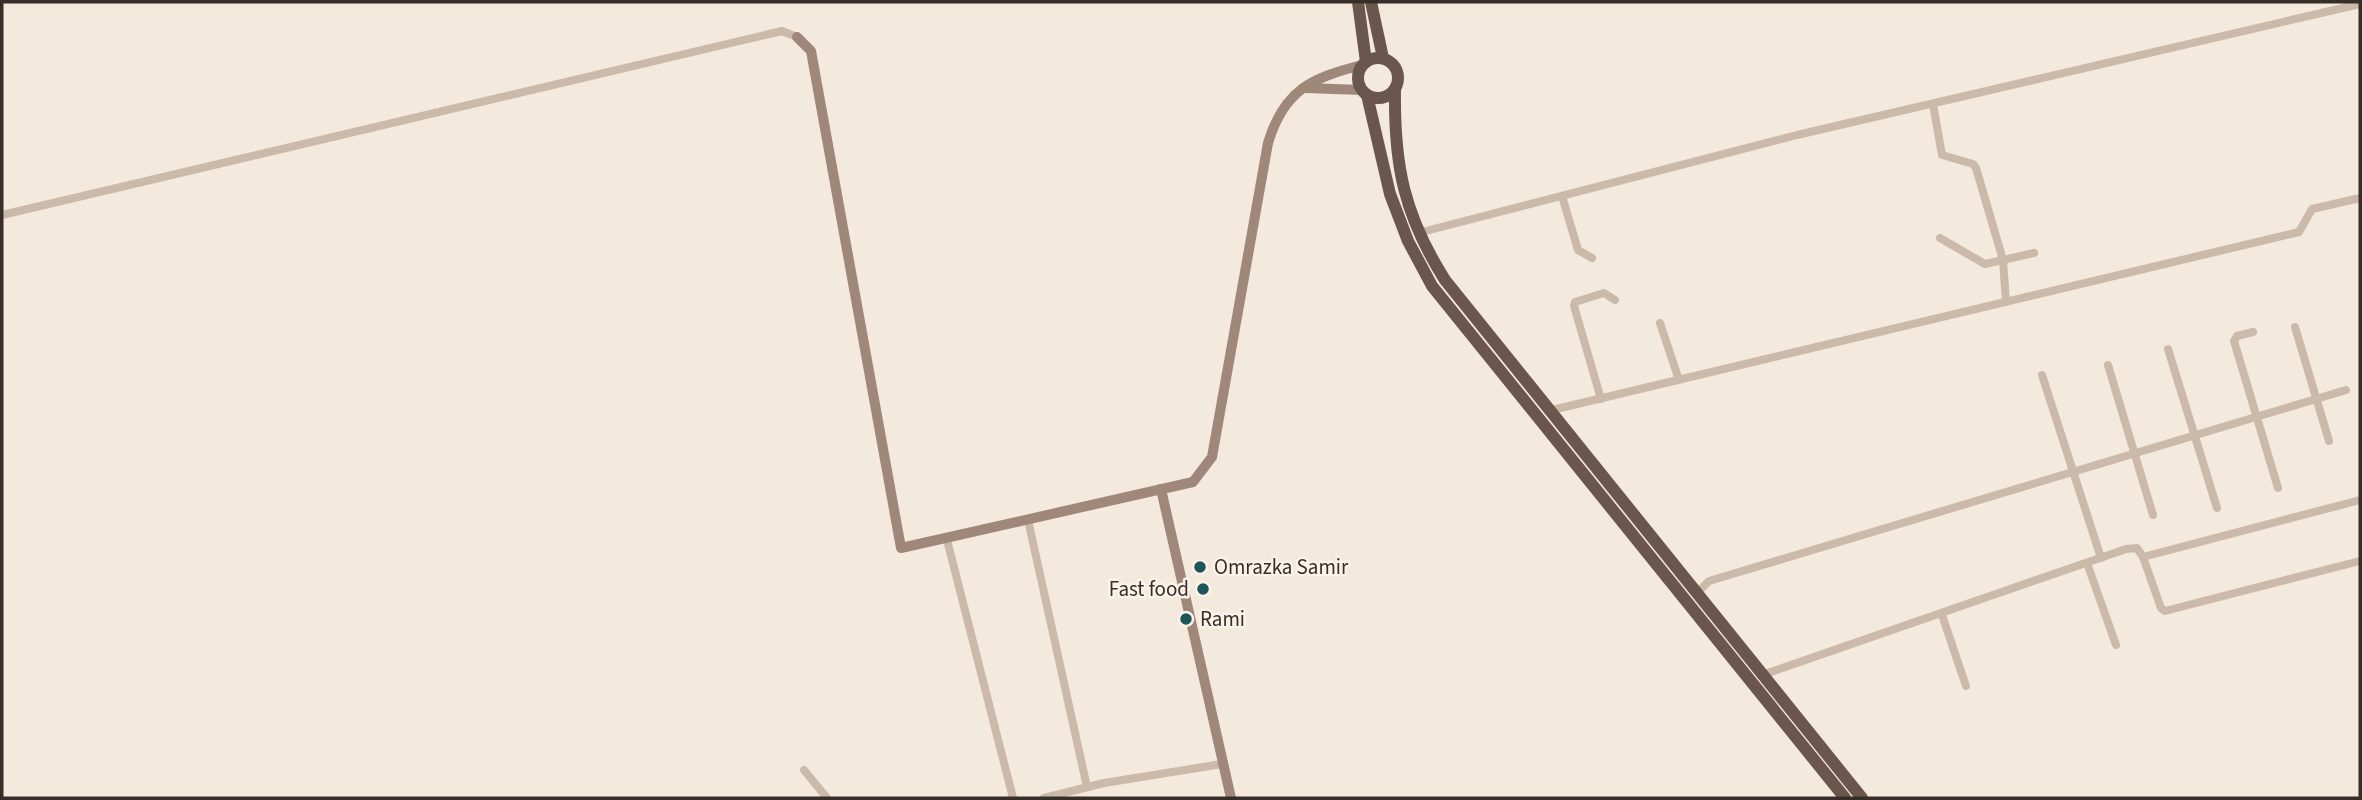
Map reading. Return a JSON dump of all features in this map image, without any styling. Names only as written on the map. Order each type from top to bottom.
[{"type":"highway","points":[[1358,2],[1364,63],[1358,78],[1390,194],[1408,241],[1432,286],[1845,798]]},
{"type":"highway","points":[[1371,2],[1383,58],[1398,70],[1395,90],[1399,174],[1418,233],[1458,299],[1862,798]]},
{"type":"highway","points":[[1364,63],[1383,58]]},
{"type":"highway","points":[[1364,93],[1382,98],[1395,90]]},
{"type":"main road","points":[[797,37],[811,51],[901,548],[947,540],[1193,482],[1212,457],[1268,143],[1275,120],[1284,104],[1306,88],[1332,73],[1364,63]]},
{"type":"main road","points":[[1306,88],[1364,93]]},
{"type":"main road","points":[[1161,489],[1231,798]]},
{"type":"street","points":[[1418,233],[1797,135],[2360,4]]},
{"type":"street","points":[[2,215],[782,31],[797,37]]},
{"type":"street","points":[[1933,104],[1942,155],[1973,164],[1976,168],[2003,260],[2006,302]]},
{"type":"street","points":[[1562,195],[1578,250],[1592,258]]},
{"type":"street","points":[[1548,411],[2299,232],[2312,209],[2360,198]]},
{"type":"street","points":[[1940,238],[1985,264],[2034,253]]},
{"type":"street","points":[[1601,399],[1574,306],[1575,302],[1604,293],[1615,300]]},
{"type":"street","points":[[1660,323],[1679,380]]},
{"type":"street","points":[[2295,327],[2329,442]]},
{"type":"street","points":[[2253,332],[2234,338],[2278,488]]},
{"type":"street","points":[[2168,349],[2217,508]]},
{"type":"street","points":[[2108,365],[2153,515]]},
{"type":"street","points":[[2042,375],[2101,558]]},
{"type":"street","points":[[1696,594],[1709,581],[2346,390]]},
{"type":"street","points":[[2143,557],[2360,500]]},
{"type":"street","points":[[1028,520],[1087,787]]},
{"type":"street","points":[[947,540],[1013,798]]},
{"type":"street","points":[[1762,675],[1942,615],[2132,547],[2137,548],[2143,557],[2161,608],[2165,611],[2360,561]]},
{"type":"street","points":[[2087,563],[2116,645]]},
{"type":"street","points":[[1942,615],[1966,686]]},
{"type":"street","points":[[1044,798],[1087,787],[1222,764]]},
{"type":"street","points":[[804,771],[827,798]]},
{"type":"place","name":"Omrazka Samir","points":[[1200,567]]},
{"type":"place","name":"Fast food","points":[[1203,589]]},
{"type":"place","name":"Rami","points":[[1186,619]]}]
